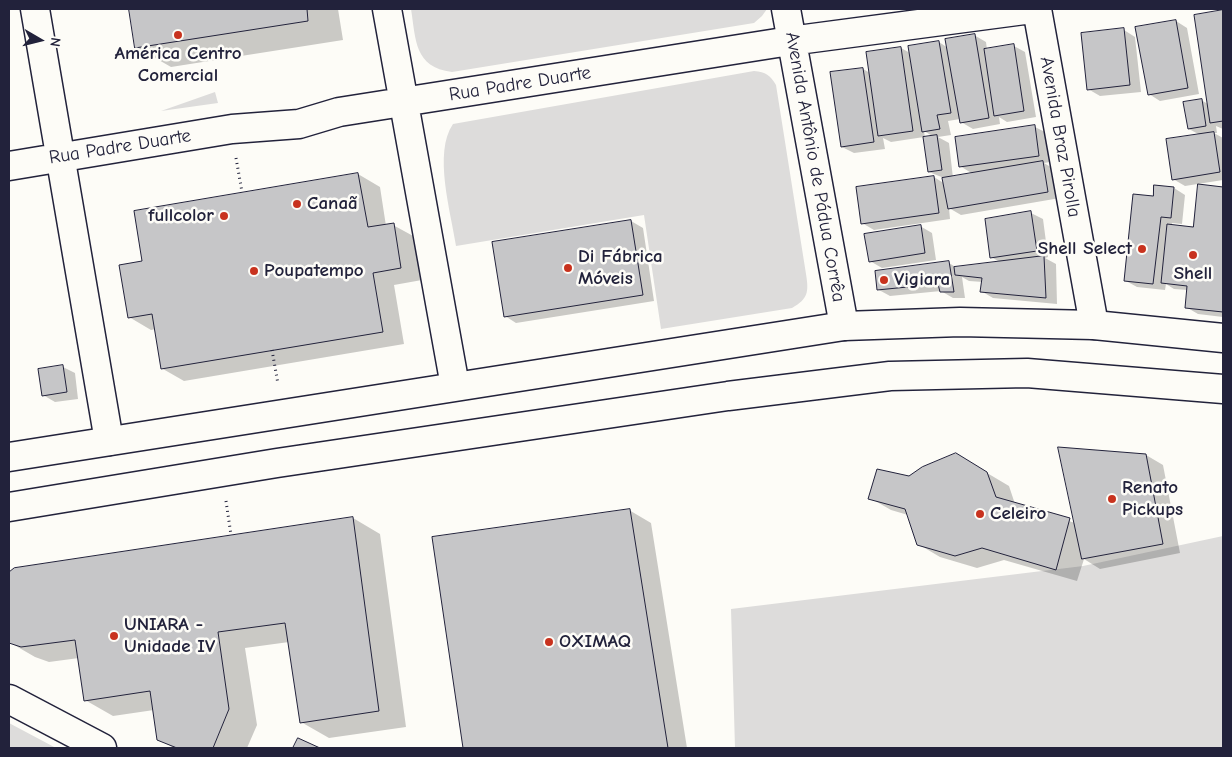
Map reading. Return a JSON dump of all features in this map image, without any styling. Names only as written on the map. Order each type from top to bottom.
[{"type":"street","points":[[35,9],[109,441]]},
{"type":"street","points":[[388,9],[454,386]]},
{"type":"street","name":"Avenida Antônio de Pádua Corrêa","points":[[786,9],[790,41],[844,326]]},
{"type":"street","name":"Rua Padre Duarte","points":[[9,166],[232,129],[299,124],[339,112],[790,41],[1032,9]]},
{"type":"street","name":"Avenida Braz Pirolla","points":[[1037,9],[1094,325]]},
{"type":"street","points":[[9,457],[844,326],[960,322],[1094,325],[1223,338]]},
{"type":"street","points":[[9,507],[718,398],[890,376],[1027,373],[1223,389]]},
{"type":"street","points":[[9,699],[102,748]]},
{"type":"path","points":[[232,129],[242,192]]},
{"type":"path","points":[[272,350],[278,384]]},
{"type":"path","points":[[221,473],[231,535]]},
{"type":"shaded area","points":[[411,9],[767,9],[754,23],[452,72],[430,64],[424,58],[416,41]]},
{"type":"shaded area","points":[[754,71],[767,75],[776,85],[807,286],[804,298],[792,308],[661,329],[644,215],[456,246],[445,183],[444,166],[447,136],[453,124]]},
{"type":"shaded area","points":[[215,92],[218,103],[161,111]]},
{"type":"shaded area","points":[[1223,536],[1223,748],[735,748],[731,609],[1083,566]]},
{"type":"shaded area","points":[[9,723],[56,748],[9,748]]},
{"type":"building","name":"América Centro Comercial","points":[[129,9],[307,9],[308,21],[135,48]]},
{"type":"building","points":[[1223,10],[1223,121],[1210,123],[1194,15]]},
{"type":"building","points":[[1176,20],[1188,88],[1148,95],[1135,27]]},
{"type":"building","points":[[1124,28],[1130,85],[1087,90],[1081,33]]},
{"type":"building","points":[[975,34],[989,118],[960,123],[945,39]]},
{"type":"building","points":[[939,41],[951,113],[937,115],[940,129],[922,132],[908,46]]},
{"type":"building","points":[[1014,44],[1024,111],[994,116],[984,49]]},
{"type":"building","points":[[901,47],[913,131],[878,136],[866,52]]},
{"type":"building","points":[[863,68],[874,142],[841,147],[830,72]]},
{"type":"building","points":[[1202,99],[1206,126],[1188,129],[1183,102]]},
{"type":"building","points":[[1035,125],[1039,156],[959,167],[955,137]]},
{"type":"building","points":[[1214,132],[1220,172],[1172,180],[1166,139]]},
{"type":"building","points":[[937,135],[942,170],[928,172],[923,137]]},
{"type":"building","points":[[1043,161],[1048,192],[948,209],[942,178]]},
{"type":"building","name":"Poupatempo","points":[[358,173],[368,227],[394,223],[401,268],[373,273],[383,332],[161,369],[152,314],[128,318],[119,265],[142,261],[134,211]]},
{"type":"building","points":[[934,176],[939,213],[861,224],[856,187]]},
{"type":"building","name":"Shell","points":[[1198,184],[1223,187],[1223,312],[1185,308],[1187,286],[1161,283],[1167,224],[1193,227]]},
{"type":"building","name":"Shell Select","points":[[1154,185],[1174,187],[1171,218],[1161,217],[1153,284],[1124,281],[1133,194],[1153,196]]},
{"type":"building","points":[[1031,211],[1037,251],[990,258],[985,219]]},
{"type":"building","name":"Di Fábrica Móveis","points":[[631,220],[643,295],[504,317],[492,242]]},
{"type":"building","points":[[921,225],[925,253],[869,262],[864,234]]},
{"type":"building","points":[[1044,256],[1046,298],[980,292],[982,278],[955,275],[954,267]]},
{"type":"building","points":[[949,261],[954,292],[940,292],[938,284],[877,290],[875,271]]},
{"type":"building","points":[[63,365],[67,392],[42,396],[38,369]]},
{"type":"building","name":"Renato Pickups","points":[[1058,447],[1146,454],[1163,544],[1082,559]]},
{"type":"building","name":"Celeiro","points":[[956,453],[987,472],[996,497],[1070,518],[1056,570],[982,548],[955,556],[917,545],[905,509],[868,499],[877,469],[909,476],[922,467]]},
{"type":"building","name":"OXIMAQ","points":[[630,509],[668,748],[463,748],[432,537]]},
{"type":"building","name":"UNIARA - Unidade IV","points":[[353,517],[379,711],[300,723],[285,623],[218,632],[229,709],[213,748],[177,748],[157,740],[150,691],[84,701],[75,640],[21,647],[9,643],[9,572],[14,568]]},
{"type":"building","points":[[298,738],[320,748],[293,748]]},
{"type":"place","name":"América Centro Comercial","points":[[178,35]]},
{"type":"place","name":"Canaã","points":[[297,204]]},
{"type":"place","name":"fullcolor","points":[[224,216]]},
{"type":"place","name":"Shell Select","points":[[1142,249]]},
{"type":"place","name":"Shell","points":[[1193,255]]},
{"type":"place","name":"Di Fábrica Móveis","points":[[568,268]]},
{"type":"place","name":"Poupatempo","points":[[254,271]]},
{"type":"place","name":"Vigiara","points":[[884,280]]},
{"type":"place","name":"Renato Pickups","points":[[1112,499]]},
{"type":"place","name":"Celeiro","points":[[980,514]]},
{"type":"place","name":"UNIARA - Unidade IV","points":[[114,636]]},
{"type":"place","name":"OXIMAQ","points":[[549,642]]}]
